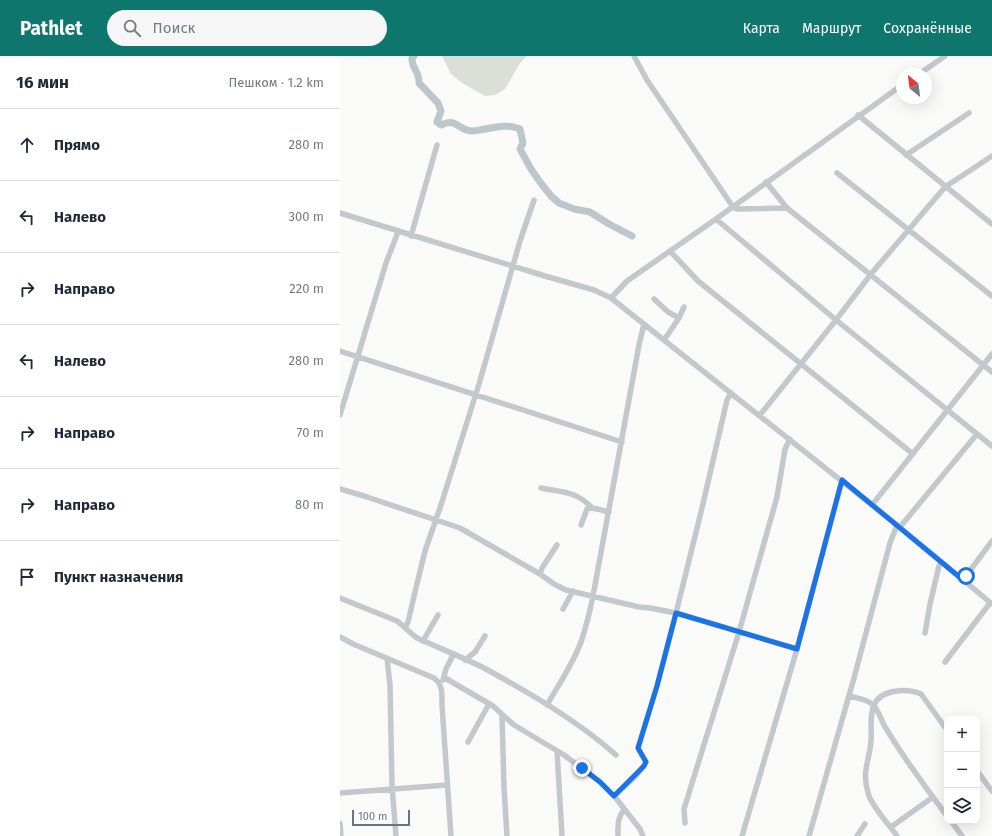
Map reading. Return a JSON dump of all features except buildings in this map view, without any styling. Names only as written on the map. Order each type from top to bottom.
[{"type":"street","points":[[634,56],[647,80],[733,207],[737,209],[787,208]]},
{"type":"street","points":[[927,68],[945,56]]},
{"type":"street","points":[[611,298],[627,281],[733,207],[858,115],[896,89]]},
{"type":"street","points":[[906,155],[969,113]]},
{"type":"street","points":[[858,115],[992,224]]},
{"type":"street","points":[[411,236],[437,145]]},
{"type":"street","points":[[760,415],[836,320],[870,274],[945,186],[992,156]]},
{"type":"street","points":[[837,173],[992,296]]},
{"type":"street","points":[[766,182],[787,208],[992,372]]},
{"type":"street","points":[[405,627],[408,622],[425,551],[441,506],[520,241],[534,200]]},
{"type":"street","points":[[340,213],[411,236],[594,290],[624,306],[644,324],[899,526],[991,604],[945,662]]},
{"type":"street","points":[[716,219],[836,320],[992,446]]},
{"type":"street","points":[[340,415],[386,263],[398,232]]},
{"type":"street","points":[[670,251],[698,281],[913,454]]},
{"type":"street","points":[[654,299],[668,312],[679,318]]},
{"type":"street","points":[[664,340],[679,318],[684,307]]},
{"type":"street","points":[[547,705],[572,662],[581,642],[593,596],[644,324]]},
{"type":"street","points":[[340,351],[475,393],[622,442]]},
{"type":"street","points":[[872,505],[992,354]]},
{"type":"street","points":[[614,796],[644,766],[646,762],[638,748],[657,686],[706,494],[727,400],[731,393]]},
{"type":"street","points":[[809,836],[849,696],[890,542],[899,526],[977,434]]},
{"type":"street","points":[[684,823],[684,809],[739,632],[777,497],[785,449],[790,439]]},
{"type":"street","points":[[742,836],[797,649],[842,480]]},
{"type":"street","points":[[541,488],[573,494],[591,507],[609,512]]},
{"type":"street","points":[[340,489],[460,528],[540,574],[554,584],[573,591],[639,607],[676,613],[797,649]]},
{"type":"street","points":[[581,525],[585,511],[591,507]]},
{"type":"street","points":[[963,580],[992,541]]},
{"type":"street","points":[[540,574],[542,568],[557,545]]},
{"type":"street","points":[[925,633],[930,604],[941,561]]},
{"type":"street","points":[[563,609],[573,591]]},
{"type":"street","points":[[340,598],[397,622],[405,627],[410,633],[423,641],[483,668],[547,705],[594,736],[616,755]]},
{"type":"street","points":[[423,641],[438,615]]},
{"type":"street","points":[[466,660],[475,652],[484,636]]},
{"type":"street","points":[[340,637],[437,680],[440,686],[451,836]]},
{"type":"street","points":[[440,686],[445,678],[446,670],[453,655]]},
{"type":"street","points":[[387,658],[390,685],[396,836]]},
{"type":"street","points":[[445,678],[489,704],[514,725],[557,751],[600,782],[614,796],[636,824],[643,836]]},
{"type":"street","points":[[897,836],[870,798],[865,774],[871,742],[874,705],[877,700],[897,690],[914,691],[921,694],[944,726]]},
{"type":"street","points":[[849,696],[869,701],[874,705],[886,729],[944,812]]},
{"type":"street","points":[[468,742],[489,704]]},
{"type":"street","points":[[502,715],[507,836]]},
{"type":"street","points":[[557,751],[562,836]]},
{"type":"street","points":[[980,775],[992,791]]},
{"type":"street","points":[[340,793],[447,785]]},
{"type":"street","points":[[891,827],[932,797]]},
{"type":"street","points":[[618,836],[618,822],[620,814],[624,810]]},
{"type":"street","points":[[340,823],[341,836]]},
{"type":"street","points":[[857,836],[865,824]]},
{"type":"street","points":[[953,824],[962,836]]},
{"type":"shaded area","points":[[442,56],[527,56],[520,63],[505,89],[495,95],[485,96],[462,83],[451,74]]},
{"type":"waterway","points":[[414,56],[412,61],[419,79],[419,83],[438,103],[441,111],[437,122],[441,125],[446,123],[454,123],[464,129],[473,131],[503,126],[520,129],[523,143],[520,149],[531,169],[551,196],[559,203],[574,209],[590,212],[632,236]]},
{"type":"route","points":[[582,768],[600,782],[614,796],[644,766],[646,762],[638,748],[657,686],[676,613],[797,649],[842,480],[963,580],[966,576]]}]
